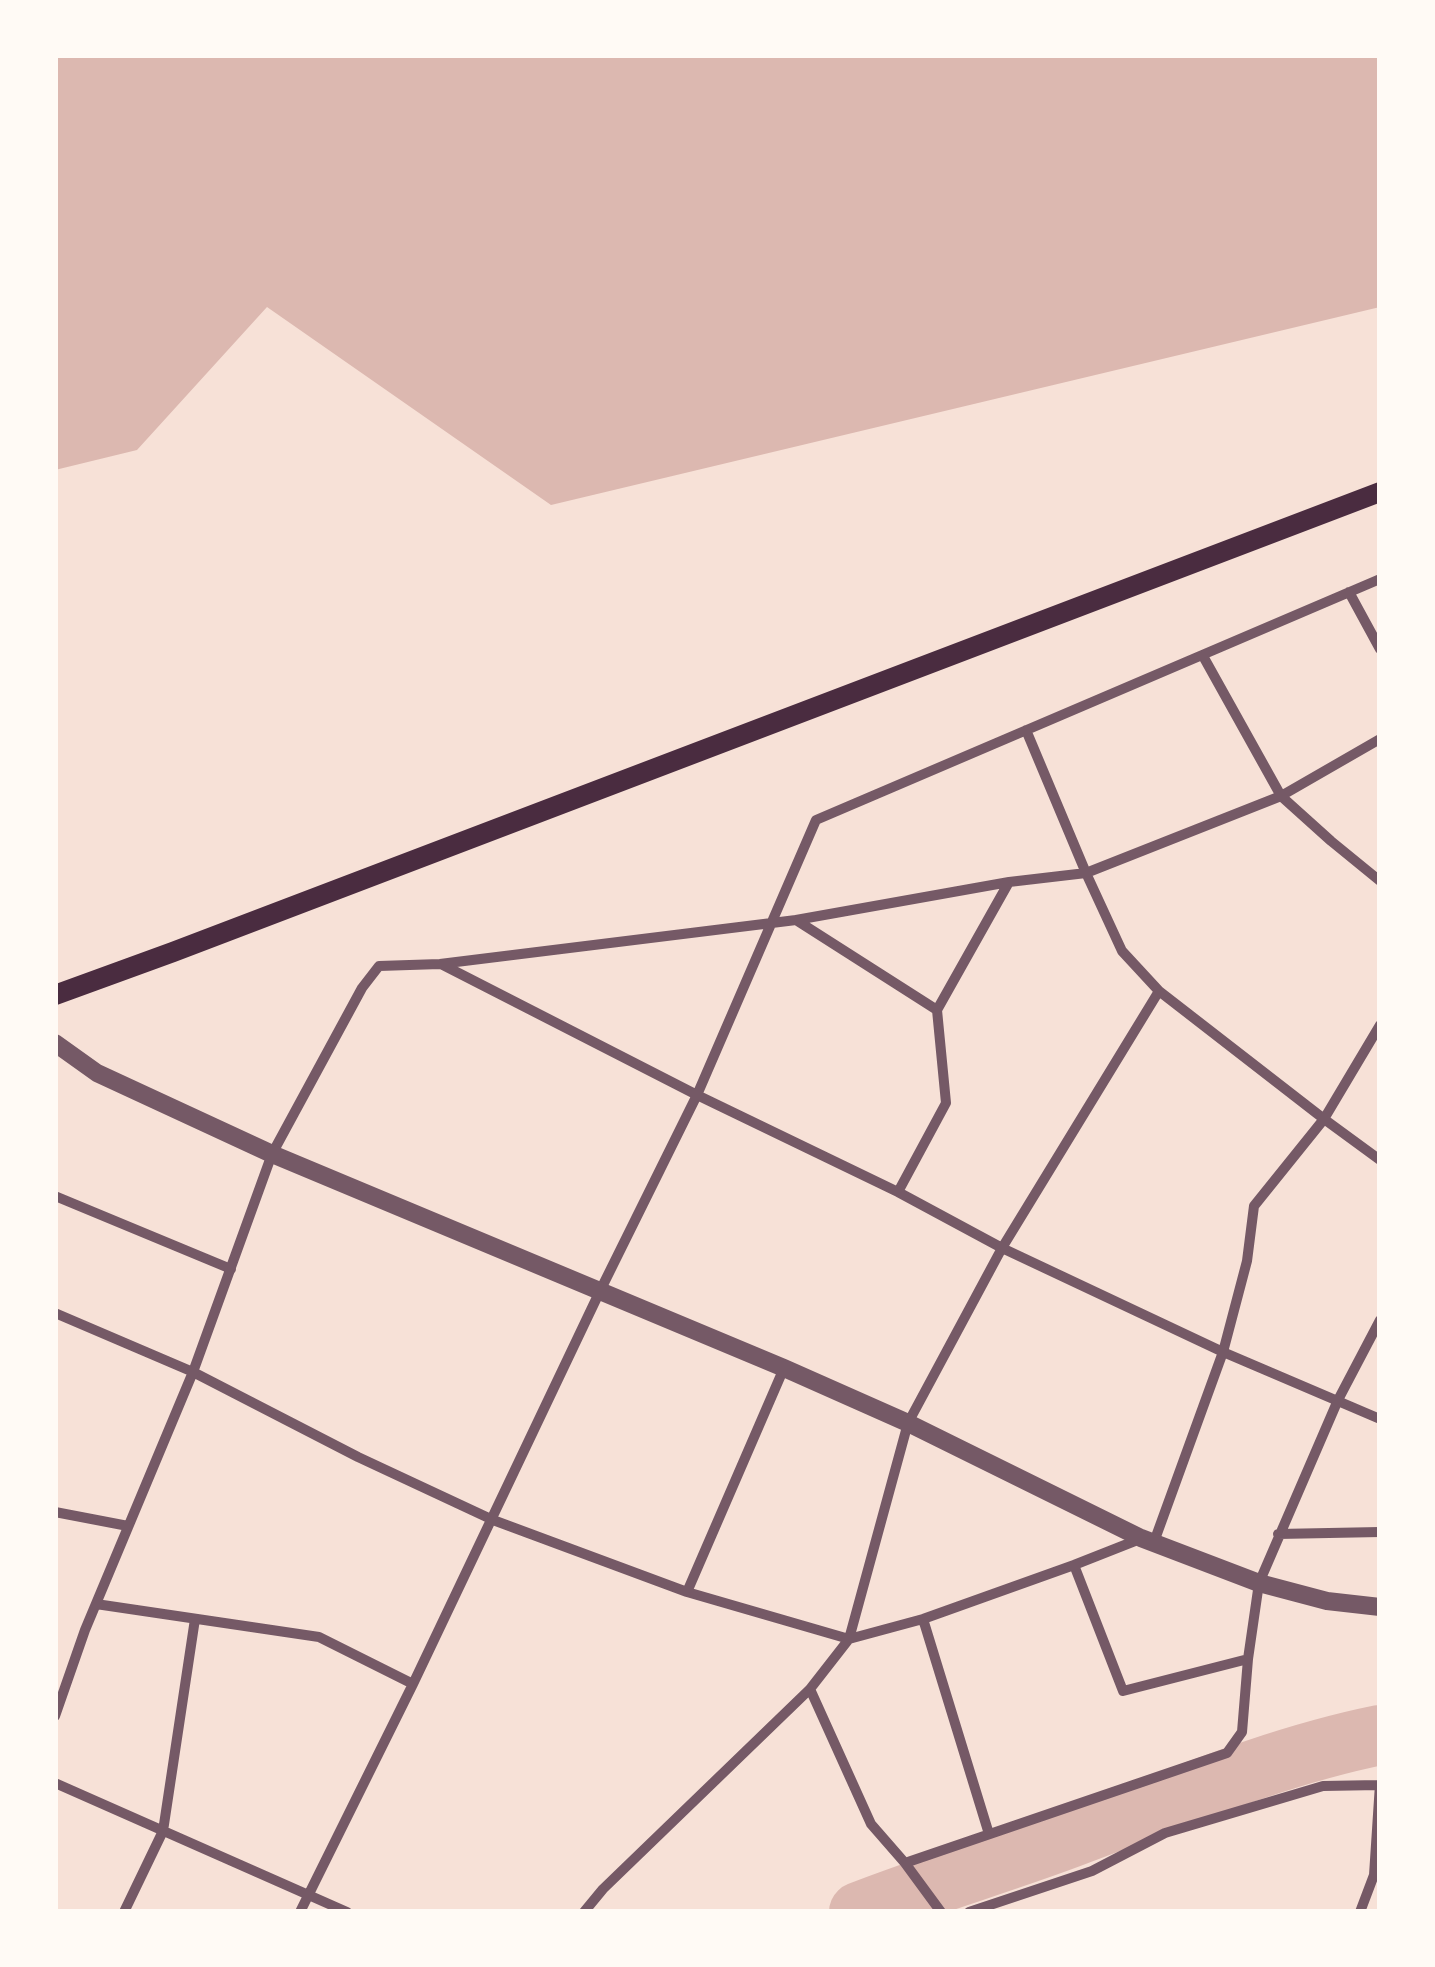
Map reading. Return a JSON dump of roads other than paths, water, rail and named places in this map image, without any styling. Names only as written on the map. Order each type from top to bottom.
[{"type":"main road","points":[[55,995],[1380,492]]},
{"type":"street","points":[[300,1912],[697,1095],[816,820],[1380,579]]},
{"type":"street","points":[[1349,592],[1380,650]]},
{"type":"street","points":[[1203,656],[1281,796],[1380,881]]},
{"type":"street","points":[[1026,730],[1122,951],[1159,991],[1380,1160]]},
{"type":"street","points":[[55,1716],[96,1604],[193,1372],[272,1154],[362,988],[379,966],[440,964],[796,920],[1008,882],[1086,873],[1281,796],[1380,739]]},
{"type":"street","points":[[898,1192],[946,1103],[937,1010],[1008,882]]},
{"type":"street","points":[[796,920],[937,1010]]},
{"type":"street","points":[[440,964],[898,1192],[1002,1248],[1222,1352],[1380,1419]]},
{"type":"street","points":[[584,1912],[603,1888],[810,1689],[849,1639],[908,1423],[1002,1248],[1159,991]]},
{"type":"street","points":[[55,1313],[193,1372],[492,1520],[687,1592],[849,1639],[923,1619],[1147,1540],[1222,1352],[1247,1261],[1254,1206],[1324,1119],[1380,1025]]},
{"type":"street","points":[[55,1044],[97,1073],[272,1154],[784,1368],[908,1423],[1147,1540],[1259,1582],[1327,1601],[1380,1606]]},
{"type":"street","points":[[55,1196],[231,1268]]},
{"type":"street","points":[[909,1868],[989,1834],[1226,1754],[1242,1732],[1259,1582],[1338,1400],[1380,1320]]},
{"type":"street","points":[[687,1592],[784,1368]]},
{"type":"street","points":[[55,1512],[128,1526]]},
{"type":"street","points":[[1278,1534],[1380,1532]]},
{"type":"street","points":[[1074,1565],[1123,1691],[1248,1659]]},
{"type":"street","points":[[96,1604],[319,1637],[414,1684]]},
{"type":"street","points":[[124,1912],[163,1831],[195,1619]]},
{"type":"street","points":[[923,1619],[989,1834]]},
{"type":"street","points":[[810,1689],[870,1824],[939,1910]]},
{"type":"street","points":[[55,1783],[348,1912]]},
{"type":"street","points":[[970,1912],[1092,1871],[1165,1833],[1322,1786],[1380,1784],[1374,1875],[1360,1912]]},
{"type":"waterway","points":[[859,1912],[1264,1766],[1380,1735]]}]
